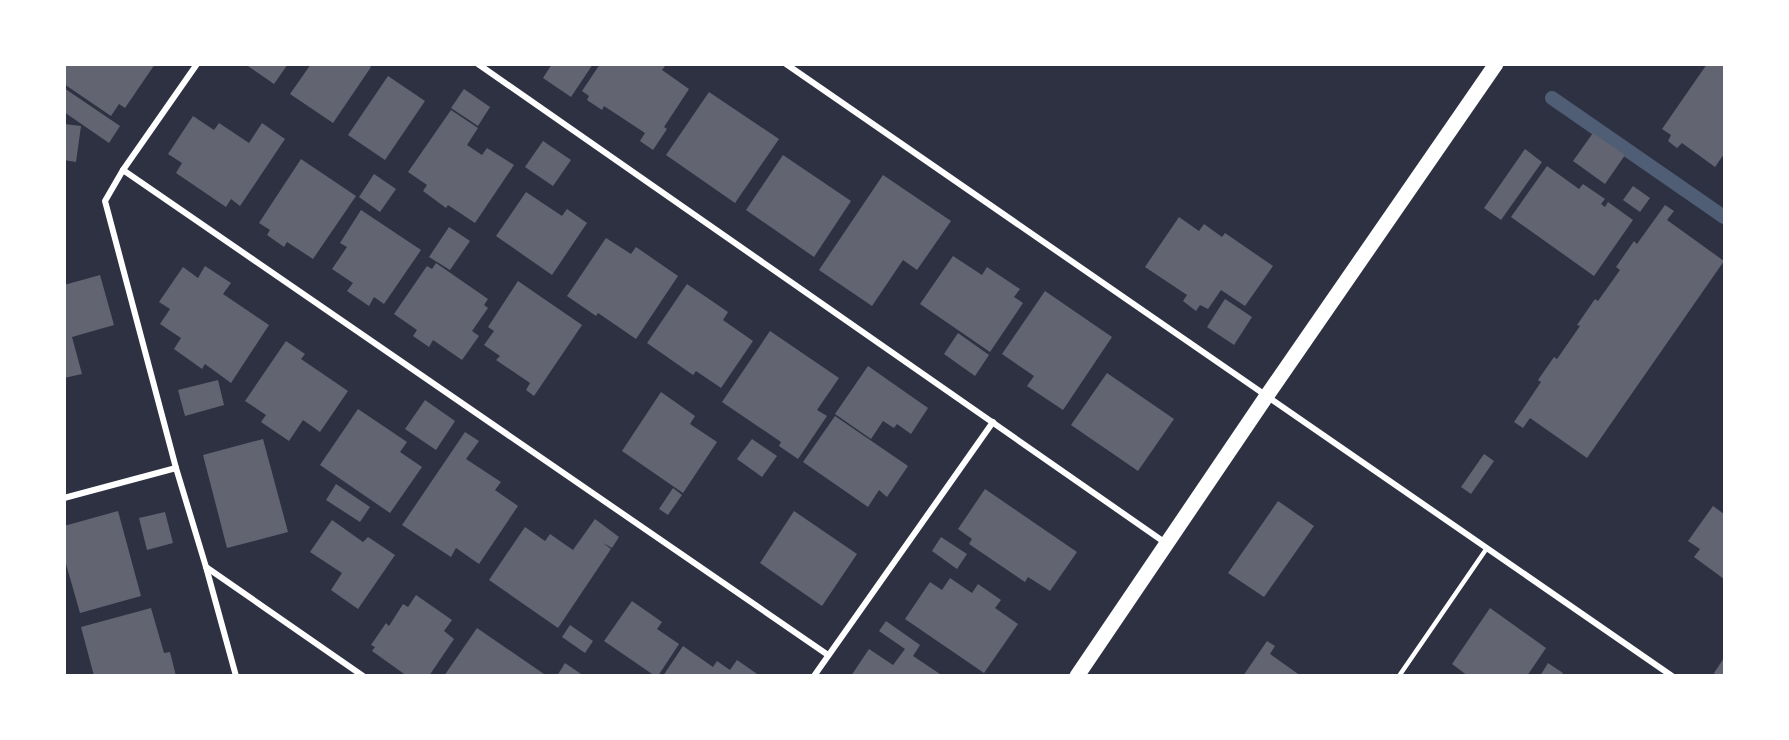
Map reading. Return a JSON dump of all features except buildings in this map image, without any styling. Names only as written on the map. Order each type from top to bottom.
[{"type":"main road","points":[[1077,675],[1496,64]]},
{"type":"street","points":[[197,64],[123,170],[105,201],[176,468],[236,675]]},
{"type":"street","points":[[478,64],[1167,544]]},
{"type":"street","points":[[786,64],[1672,675]]},
{"type":"street","points":[[123,170],[828,655]]},
{"type":"street","points":[[814,675],[993,422]]},
{"type":"street","points":[[64,498],[176,468]]},
{"type":"street","points":[[206,567],[363,675]]},
{"type":"lane","points":[[1399,675],[1486,548]]},
{"type":"waterway","points":[[1552,98],[1724,217]]}]
